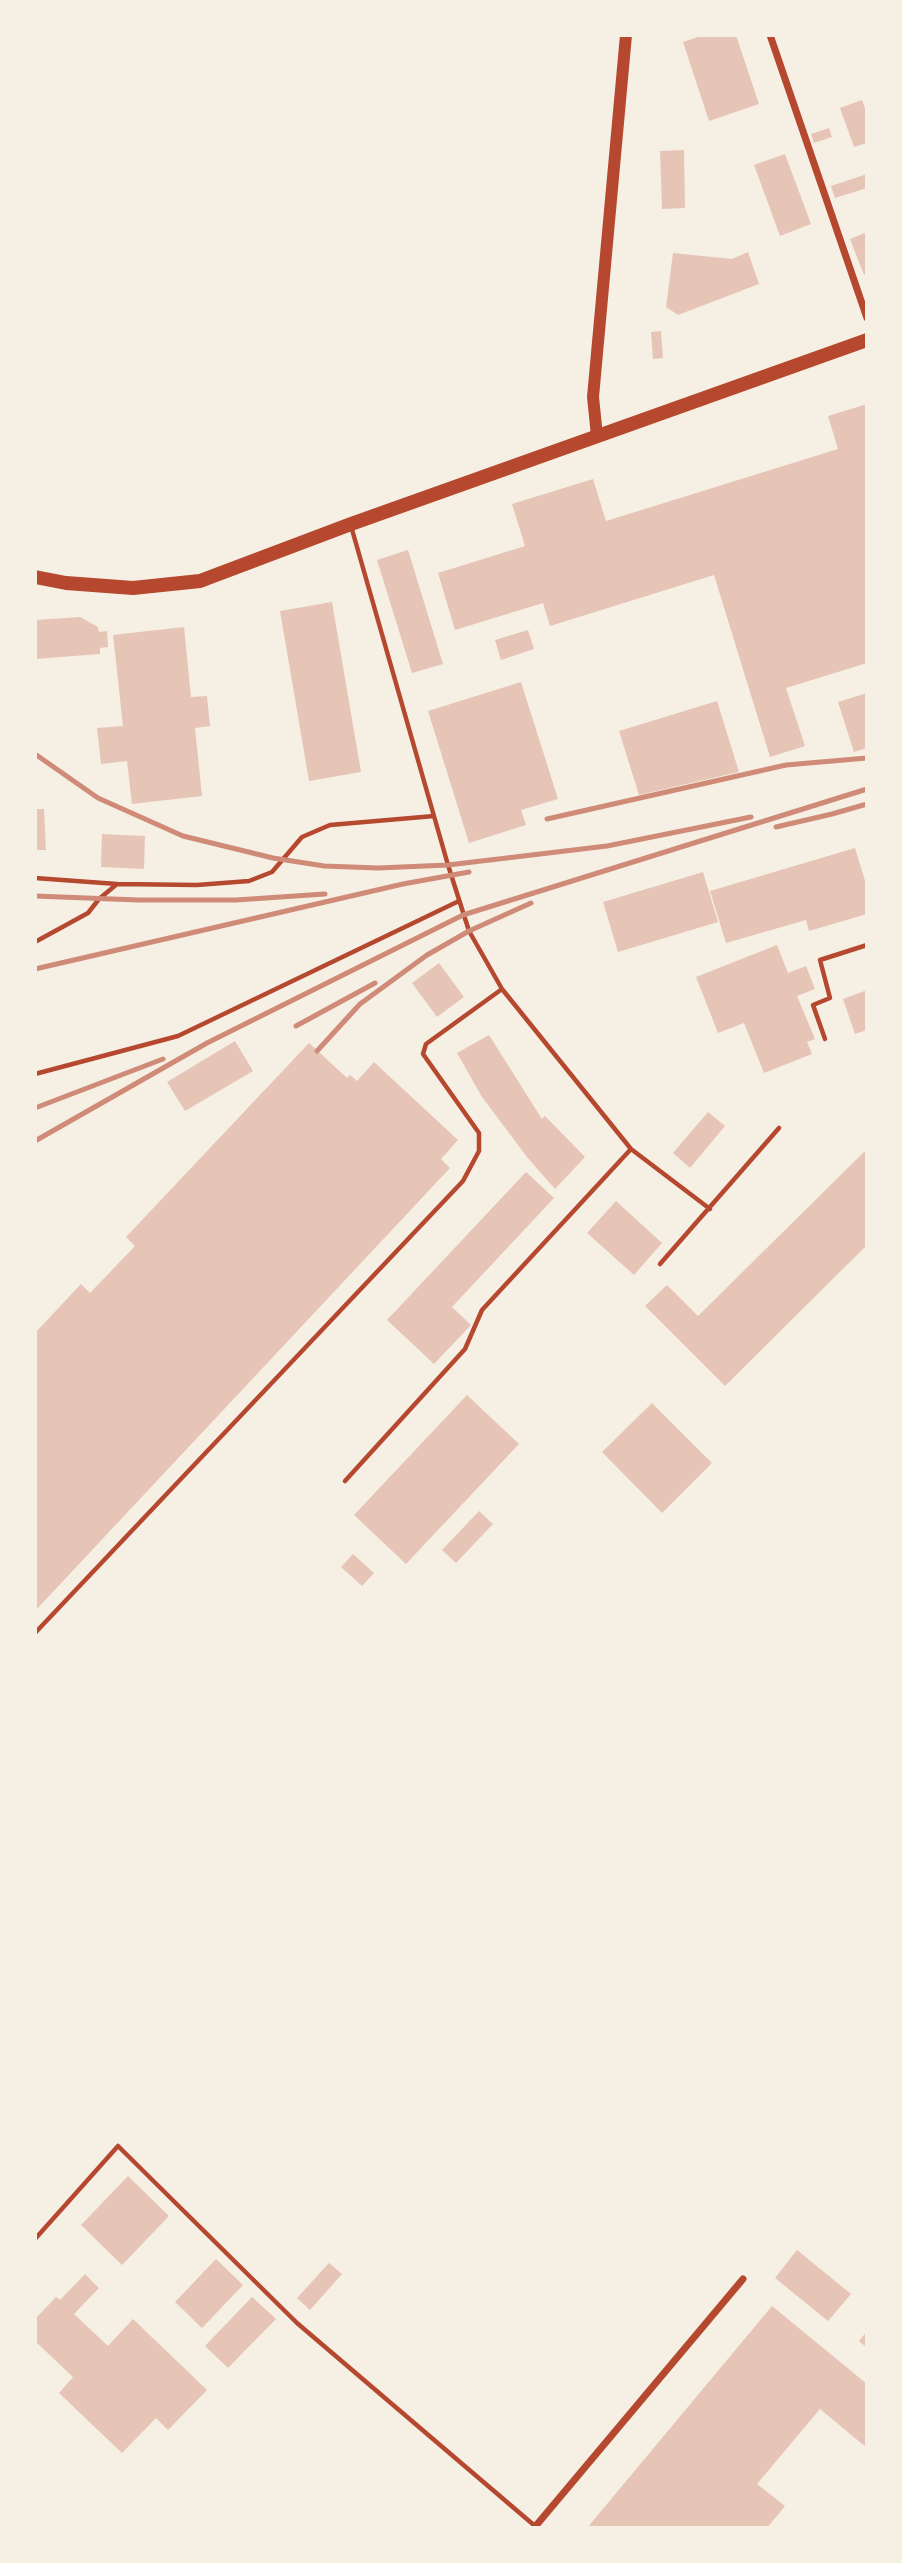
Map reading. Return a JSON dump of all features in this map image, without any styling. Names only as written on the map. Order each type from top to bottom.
[{"type":"main road","points":[[35,577],[66,583],[133,588],[200,581],[351,524],[867,340]]},
{"type":"street","points":[[597,436],[593,397],[626,35]]},
{"type":"street","points":[[770,35],[867,318]]},
{"type":"street","points":[[535,2527],[743,2279]]},
{"type":"lane","points":[[351,524],[469,931],[502,989],[631,1149],[710,1209]]},
{"type":"lane","points":[[35,878],[117,884],[249,881],[272,872],[302,837],[330,825],[434,816]]},
{"type":"lane","points":[[35,943],[88,913],[99,899],[117,884]]},
{"type":"lane","points":[[35,1074],[178,1036],[459,901]]},
{"type":"lane","points":[[825,1038],[813,1005],[830,998],[820,960],[867,945]]},
{"type":"lane","points":[[35,1633],[463,1181],[479,1151],[479,1133],[424,1054],[426,1044],[502,989]]},
{"type":"lane","points":[[660,1264],[779,1128]]},
{"type":"lane","points":[[345,1480],[465,1349],[482,1310],[631,1149]]},
{"type":"lane","points":[[35,2239],[118,2146],[298,2323],[535,2527]]},
{"type":"building","points":[[704,35],[736,35],[759,104],[709,121],[683,42]]},
{"type":"building","points":[[862,100],[867,114],[867,143],[854,147],[840,108]]},
{"type":"building","points":[[829,128],[832,137],[814,143],[811,134]]},
{"type":"building","points":[[684,150],[685,208],[662,209],[660,151]]},
{"type":"building","points":[[785,154],[811,224],[780,236],[754,165]]},
{"type":"building","points":[[867,174],[867,188],[835,198],[831,186]]},
{"type":"building","points":[[865,233],[867,274],[864,275],[850,239]]},
{"type":"building","points":[[748,252],[759,284],[678,315],[666,307],[673,253],[732,259]]},
{"type":"building","points":[[661,331],[663,358],[653,359],[651,332]]},
{"type":"building","points":[[867,404],[867,663],[786,688],[805,746],[770,757],[714,575],[550,626],[543,603],[455,630],[438,573],[525,546],[512,504],[593,479],[606,521],[838,449],[828,416]]},
{"type":"building","points":[[408,550],[443,664],[412,673],[377,560]]},
{"type":"building","points":[[332,602],[361,772],[309,781],[280,611]]},
{"type":"building","points":[[80,617],[98,627],[99,632],[107,631],[108,647],[100,648],[100,654],[35,659],[35,620]]},
{"type":"building","points":[[184,627],[191,697],[207,696],[210,726],[195,728],[202,796],[132,804],[127,761],[101,764],[97,728],[123,726],[113,635]]},
{"type":"building","points":[[528,630],[534,649],[501,660],[495,640]]},
{"type":"building","points":[[521,682],[558,799],[521,810],[526,825],[469,843],[428,711]]},
{"type":"building","points":[[867,693],[867,748],[854,752],[838,702]]},
{"type":"building","points":[[717,701],[739,772],[639,795],[619,731]]},
{"type":"building","points":[[35,809],[44,809],[46,850],[35,850]]},
{"type":"building","points":[[102,834],[145,836],[144,869],[101,867]]},
{"type":"building","points":[[855,848],[867,887],[867,914],[809,931],[806,920],[726,943],[710,891]]},
{"type":"building","points":[[703,872],[718,922],[618,952],[603,902]]},
{"type":"building","points":[[777,945],[788,973],[806,966],[815,989],[797,996],[815,1039],[807,1042],[812,1054],[764,1073],[744,1023],[718,1033],[696,977]]},
{"type":"building","points":[[439,963],[464,997],[437,1017],[412,983]]},
{"type":"building","points":[[867,990],[867,1030],[855,1034],[843,999]]},
{"type":"building","points":[[489,1035],[542,1119],[545,1116],[585,1157],[555,1189],[482,1097],[457,1053]]},
{"type":"building","points":[[235,1041],[253,1071],[185,1111],[167,1082]]},
{"type":"building","points":[[309,1043],[347,1078],[350,1075],[357,1081],[374,1062],[458,1140],[441,1159],[450,1168],[35,1611],[35,1333],[81,1284],[90,1293],[135,1246],[126,1237]]},
{"type":"building","points":[[708,1112],[725,1126],[690,1168],[673,1153]]},
{"type":"building","points":[[867,1149],[867,1245],[725,1386],[645,1306],[667,1285],[698,1316]]},
{"type":"building","points":[[526,1172],[554,1198],[452,1307],[471,1325],[434,1364],[387,1320]]},
{"type":"building","points":[[616,1201],[662,1243],[634,1275],[587,1233]]},
{"type":"building","points":[[467,1395],[519,1444],[406,1564],[354,1515]]},
{"type":"building","points":[[652,1403],[712,1463],[662,1513],[602,1452]]},
{"type":"building","points":[[479,1511],[493,1524],[456,1563],[442,1550]]},
{"type":"building","points":[[353,1554],[374,1573],[362,1586],[341,1567]]},
{"type":"building","points":[[128,2176],[169,2216],[122,2265],[81,2225]]},
{"type":"building","points":[[797,2250],[851,2294],[828,2321],[775,2278]]},
{"type":"building","points":[[216,2259],[243,2285],[202,2328],[175,2302]]},
{"type":"building","points":[[329,2263],[342,2274],[310,2310],[297,2298]]},
{"type":"building","points":[[85,2274],[99,2288],[74,2314],[108,2346],[133,2319],[207,2390],[168,2430],[156,2418],[122,2453],[59,2393],[73,2377],[35,2341],[35,2319],[56,2297],[60,2300]]},
{"type":"building","points":[[252,2297],[276,2319],[228,2368],[205,2346]]},
{"type":"building","points":[[772,2306],[867,2384],[867,2448],[820,2409],[757,2484],[785,2506],[767,2528],[587,2528]]},
{"type":"building","points":[[867,2331],[867,2348],[859,2341]]},
{"type":"railway","points":[[35,754],[98,798],[183,836],[273,858],[324,866],[378,868],[448,865],[607,846],[751,817]]},
{"type":"railway","points":[[547,819],[786,765],[867,758]]},
{"type":"railway","points":[[35,1141],[207,1043],[463,915],[867,789]]},
{"type":"railway","points":[[776,827],[867,804]]},
{"type":"railway","points":[[35,969],[403,884],[469,872]]},
{"type":"railway","points":[[35,896],[236,900],[325,894]]},
{"type":"railway","points":[[317,1051],[360,1004],[427,955],[469,931],[531,903]]},
{"type":"railway","points":[[296,1026],[375,983]]},
{"type":"railway","points":[[35,1108],[163,1059]]}]
